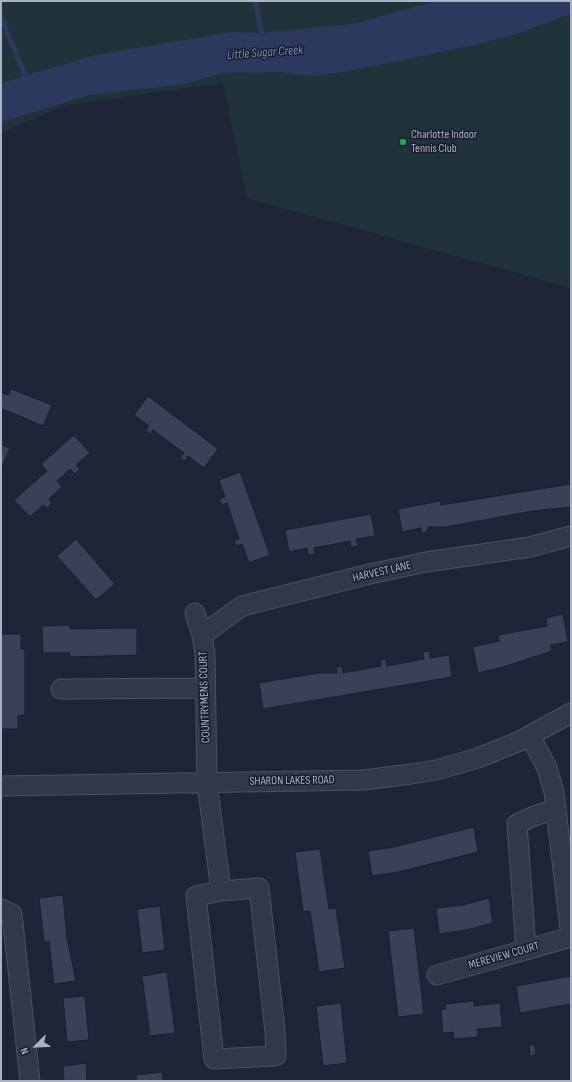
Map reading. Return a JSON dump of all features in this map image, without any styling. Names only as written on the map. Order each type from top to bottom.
[{"type":"street","name":"HARVEST LANE","points":[[202,635],[242,606],[426,562],[530,547],[571,536]]},
{"type":"street","name":"COUNTRYMENS COURT","points":[[195,613],[202,635],[205,654],[207,783],[221,891]]},
{"type":"street","points":[[61,689],[206,688]]},
{"type":"street","name":"SHARON LAKES ROAD","points":[[1,786],[364,780],[411,774],[436,770],[478,758],[530,736],[571,713]]},
{"type":"street","name":"MEREVIEW COURT","points":[[437,975],[571,937],[554,792],[547,768],[530,736]]},
{"type":"street","points":[[526,950],[517,824],[534,816],[556,809]]},
{"type":"street","points":[[259,888],[275,1031],[276,1056],[214,1059],[196,896],[221,891],[259,888]]},
{"type":"street","points":[[1,909],[12,914],[30,1081]]},
{"type":"shaded area","points":[[1,1],[571,1],[571,288],[247,198],[223,83],[65,105],[1,133]]},
{"type":"water","name":"Little Sugar Creek","points":[[437,1],[571,1],[571,14],[513,35],[479,44],[336,73],[309,76],[280,72],[222,73],[184,84],[89,95],[1,122],[1,83],[95,55],[232,32],[262,33],[353,24]]},
{"type":"building","points":[[11,389],[52,405],[43,426],[3,409],[1,413],[1,393],[8,395]]},
{"type":"building","points":[[148,396],[218,449],[204,468],[188,456],[185,461],[180,458],[184,453],[153,430],[150,434],[146,430],[149,426],[134,415]]},
{"type":"building","points":[[74,435],[90,453],[76,465],[80,469],[75,474],[70,469],[57,481],[62,487],[49,499],[52,503],[47,508],[43,505],[30,517],[14,500],[47,471],[41,464]]},
{"type":"building","points":[[1,445],[10,448],[1,469]]},
{"type":"building","points":[[240,472],[270,555],[249,563],[242,544],[236,546],[234,540],[239,539],[227,503],[222,505],[219,499],[225,497],[219,480]]},
{"type":"building","points":[[571,484],[571,507],[532,511],[446,527],[428,527],[427,532],[422,533],[421,528],[402,532],[398,509],[440,501],[441,505]]},
{"type":"building","points":[[371,514],[375,536],[356,539],[358,546],[351,547],[350,541],[314,548],[315,554],[308,555],[307,548],[289,552],[285,530]]},
{"type":"building","points":[[76,539],[115,584],[96,600],[57,556]]},
{"type":"building","points":[[563,614],[568,642],[551,645],[552,651],[503,667],[478,673],[473,647],[499,641],[498,635],[547,626],[546,618]]},
{"type":"building","points":[[70,625],[70,629],[137,628],[137,655],[70,657],[70,653],[43,653],[42,626]]},
{"type":"building","points":[[1,634],[21,634],[21,649],[25,649],[25,715],[18,716],[18,729],[1,729]]},
{"type":"building","points":[[429,651],[430,658],[449,655],[452,677],[263,709],[259,683],[318,673],[337,673],[336,667],[342,666],[343,673],[381,666],[380,660],[386,659],[387,666],[424,659],[423,652]]},
{"type":"building","points":[[474,827],[478,852],[398,872],[372,876],[368,851],[394,847]]},
{"type":"building","points":[[320,849],[329,909],[336,908],[345,968],[319,972],[310,911],[303,912],[295,852]]},
{"type":"building","points":[[63,895],[67,938],[76,981],[54,984],[49,942],[44,942],[39,898]]},
{"type":"building","points":[[489,898],[493,923],[466,930],[439,934],[436,908],[463,905]]},
{"type":"building","points":[[160,906],[165,950],[142,953],[137,909]]},
{"type":"building","points":[[414,928],[424,1014],[398,1017],[388,931]]},
{"type":"building","points":[[167,972],[175,1033],[150,1036],[142,976]]},
{"type":"building","points":[[571,976],[571,1004],[520,1013],[516,986]]},
{"type":"building","points":[[85,996],[89,1040],[67,1042],[63,998]]},
{"type":"building","points":[[474,1001],[474,1006],[500,1003],[502,1027],[477,1029],[478,1037],[454,1039],[453,1032],[443,1033],[441,1009],[446,1009],[445,1004]]},
{"type":"building","points":[[341,1003],[347,1063],[323,1066],[316,1006]]},
{"type":"building","points":[[529,1045],[535,1045],[536,1055],[530,1056]]},
{"type":"building","points":[[86,1063],[87,1081],[64,1081],[63,1066]]},
{"type":"building","points":[[162,1072],[163,1081],[137,1081],[136,1075]]},
{"type":"waterway","points":[[255,1],[263,39]]},
{"type":"waterway","points":[[1,17],[25,75],[29,80]]},
{"type":"place","name":"Charlotte Indoor Tennis Club","points":[[403,142]]}]
